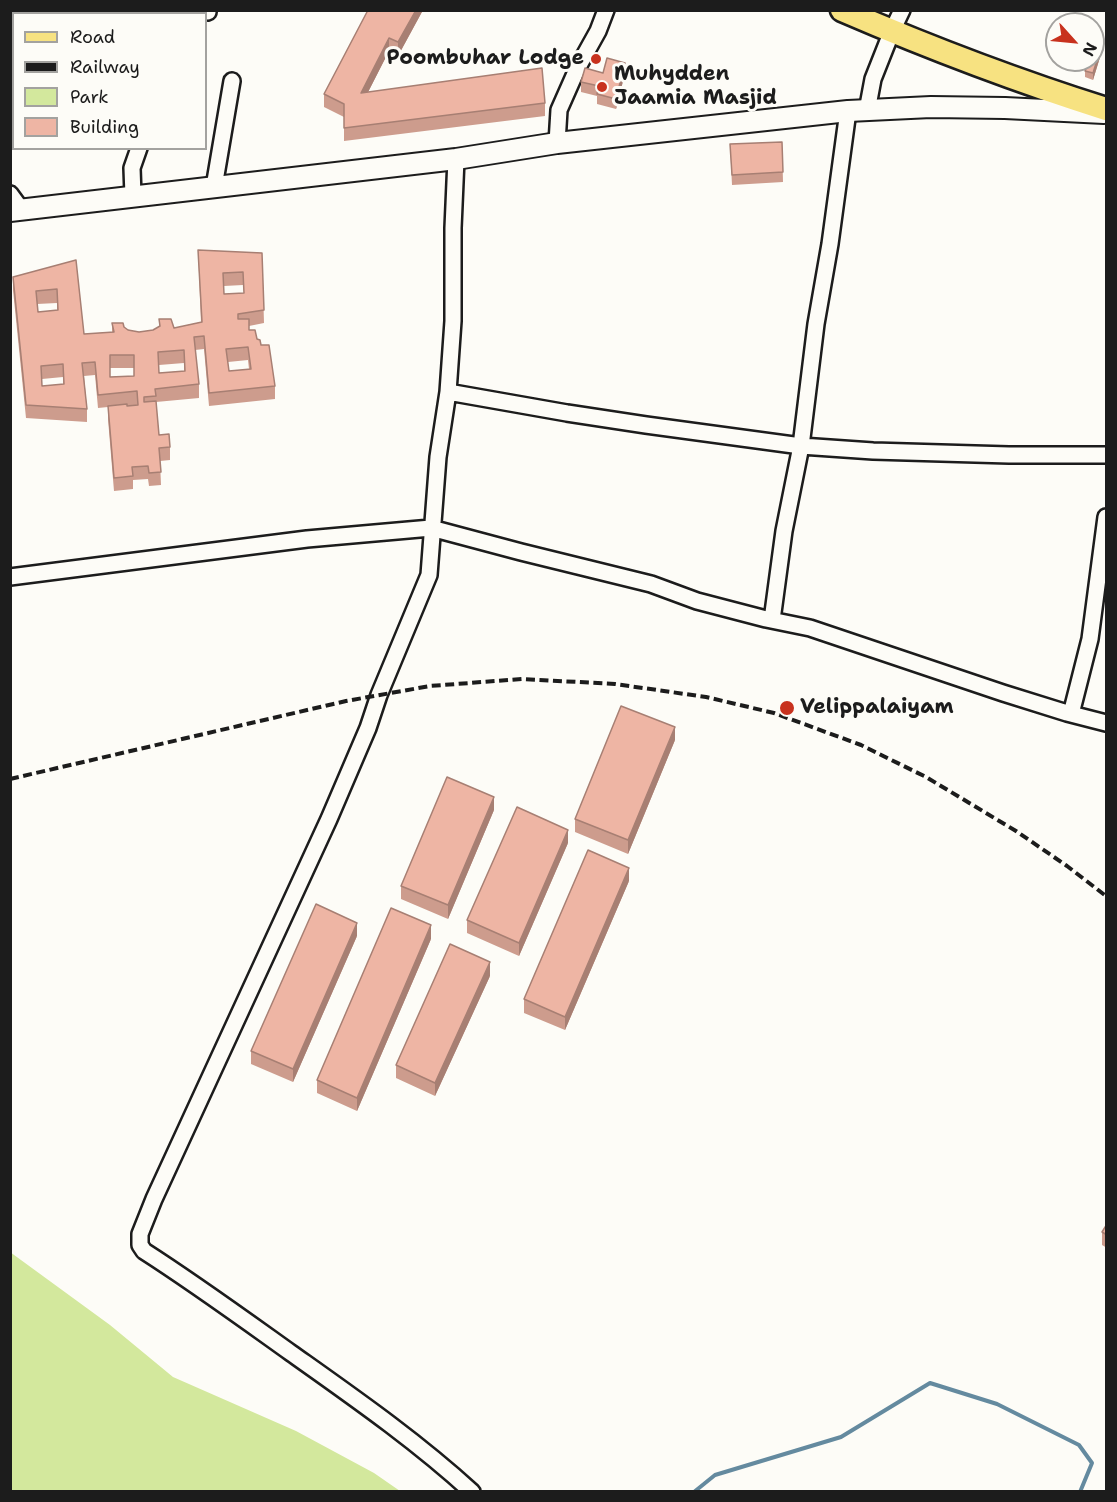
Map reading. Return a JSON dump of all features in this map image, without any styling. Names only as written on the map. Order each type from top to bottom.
[{"type":"main road","points":[[842,10],[892,32],[1107,111]]},
{"type":"main road","points":[[14,205],[214,187],[456,159],[557,143],[858,111],[931,107],[1107,111]]},
{"type":"street","points":[[557,143],[559,110],[578,67],[598,32],[606,10]]},
{"type":"street","points":[[772,621],[784,531],[801,446],[808,382],[830,244],[858,111],[902,10]]},
{"type":"street","points":[[214,187],[232,81]]},
{"type":"street","points":[[133,196],[132,168],[138,150]]},
{"type":"street","points":[[456,159],[453,321],[448,392],[438,456],[431,528],[429,575],[379,695],[368,728],[301,880],[154,1199],[140,1234],[140,1245],[144,1251],[383,1418],[472,1491]]},
{"type":"street","points":[[448,392],[646,425],[801,446],[873,451],[1107,455]]},
{"type":"street","points":[[1071,714],[1090,639],[1107,517]]},
{"type":"street","points":[[10,577],[307,539],[431,528],[651,584],[697,601],[772,621],[810,628],[1003,693],[1107,723]]},
{"type":"green space","points":[[10,1252],[110,1325],[173,1377],[296,1431],[374,1473],[400,1491],[11,1491]]},
{"type":"building","points":[[368,10],[416,10],[398,42],[389,38],[361,93],[542,68],[545,103],[344,128],[344,104],[324,94]]},
{"type":"building","points":[[607,58],[625,63],[616,99],[597,94],[599,86],[581,82],[585,68],[603,73]]},
{"type":"building","points":[[782,142],[783,172],[732,175],[730,144]]},
{"type":"building","points":[[198,250],[262,253],[264,310],[238,314],[238,319],[249,319],[249,330],[255,330],[261,345],[269,345],[275,386],[209,393],[204,336],[194,337],[199,384],[155,389],[156,396],[144,397],[144,402],[156,401],[159,435],[169,434],[170,447],[159,448],[161,472],[149,473],[148,466],[132,467],[133,476],[114,478],[108,406],[138,405],[137,391],[98,395],[95,362],[82,363],[87,409],[26,405],[13,277],[76,260],[84,334],[114,332],[112,323],[123,323],[128,330],[139,332],[153,330],[160,326],[159,319],[171,319],[174,328],[202,322]],"holes":[[[243,272],[244,293],[224,294],[223,273]],[[57,289],[58,310],[38,312],[36,291]],[[248,347],[251,369],[229,371],[226,349]],[[184,350],[185,371],[159,373],[158,352]],[[110,355],[134,355],[134,376],[110,377]],[[63,364],[64,384],[42,386],[41,366]]]},
{"type":"building","points":[[621,706],[675,727],[628,840],[575,819]]},
{"type":"building","points":[[447,777],[494,797],[448,905],[401,886]]},
{"type":"building","points":[[517,807],[568,830],[519,943],[467,920]]},
{"type":"building","points":[[588,850],[629,868],[565,1017],[524,999]]},
{"type":"building","points":[[316,904],[357,923],[293,1069],[251,1051]]},
{"type":"building","points":[[391,908],[431,925],[357,1098],[317,1080]]},
{"type":"building","points":[[450,944],[490,962],[435,1083],[396,1065]]},
{"type":"building","points":[[1107,1224],[1107,1235],[1102,1232]]},
{"type":"waterway","points":[[694,1492],[715,1475],[841,1437],[930,1383],[997,1404],[1079,1445],[1092,1463],[1080,1492]]},
{"type":"railway","points":[[10,779],[346,701],[430,686],[522,679],[615,684],[706,697],[774,713],[861,745],[926,777],[1016,831],[1106,896]]},
{"type":"place","name":"Poombuhar Lodge","points":[[596,59]]},
{"type":"place","name":"Muhydden Jaamia Masjid","points":[[602,87]]},
{"type":"place","name":"Velippalaiyam","points":[[787,708]]}]
